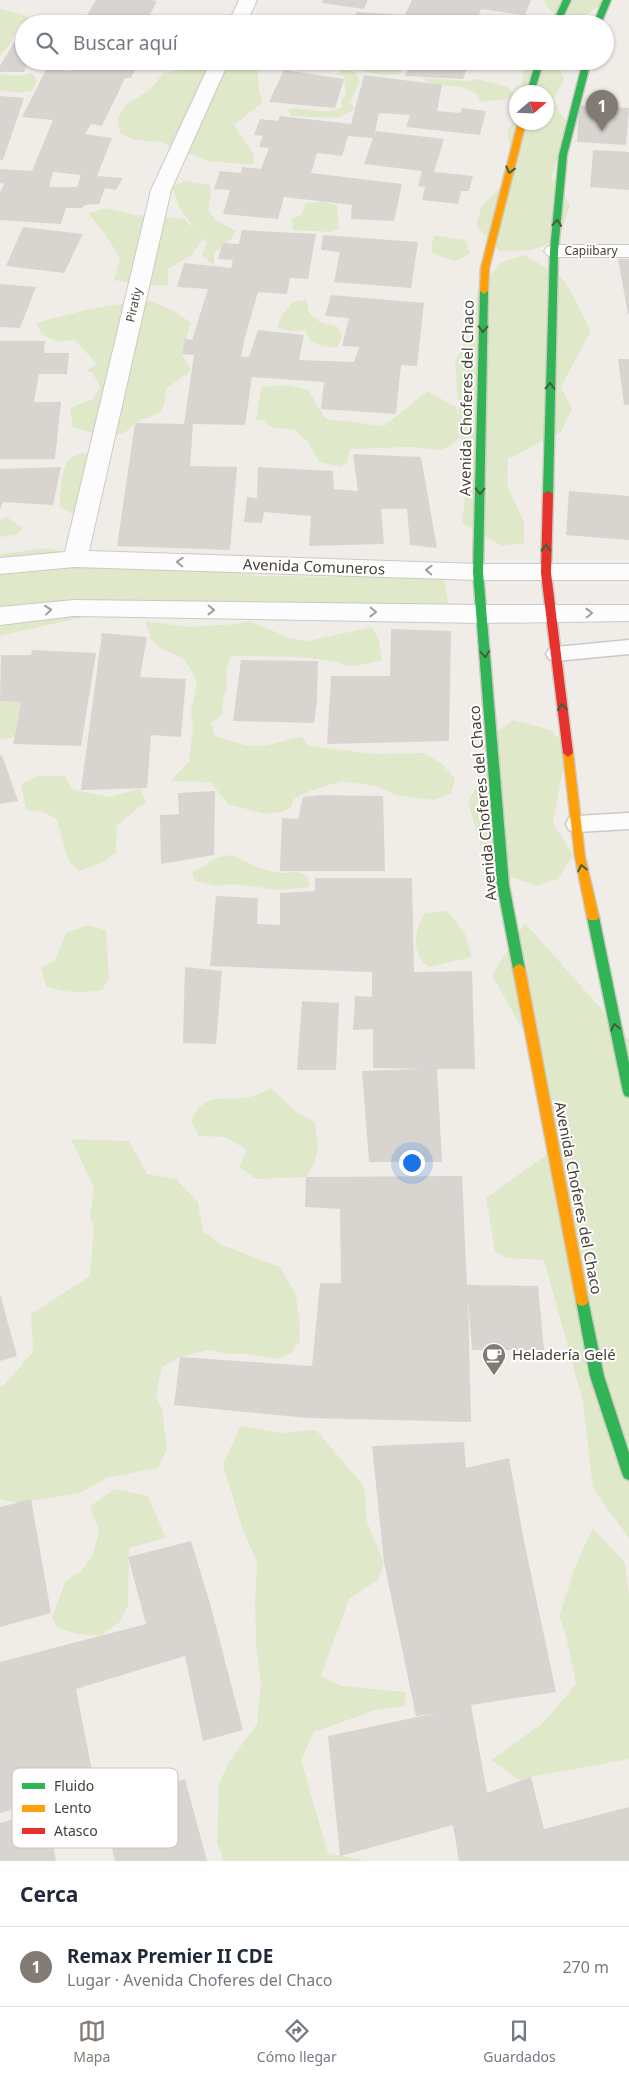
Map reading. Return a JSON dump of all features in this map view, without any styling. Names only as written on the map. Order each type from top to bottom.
[{"type":"street","points":[[241,15],[248,0]]},
{"type":"street","points":[[560,15],[567,0]]},
{"type":"street","points":[[601,15],[607,0]]},
{"type":"street","name":"Piratiy","points":[[75,559],[162,190],[216,70]]},
{"type":"street","points":[[532,85],[537,70]]},
{"type":"street","points":[[585,70],[563,155],[554,252],[546,573],[580,857],[629,1092]]},
{"type":"street","name":"Avenida Choferes del Chaco","points":[[520,130],[484,268],[478,572],[503,885],[597,1376],[629,1473]]},
{"type":"street","name":"Capiibary","points":[[554,252],[629,251]]},
{"type":"street","name":"Avenida Comuneros","points":[[0,566],[75,559],[478,572],[629,572]]},
{"type":"street","points":[[0,616],[74,608],[482,614],[629,613]]},
{"type":"lane","points":[[556,654],[629,647]]},
{"type":"lane","points":[[576,824],[629,821]]},
{"type":"green space","points":[[542,0],[614,0],[594,9],[587,15],[554,14]]},
{"type":"green space","points":[[0,9],[25,15],[15,15],[15,32],[0,57]]},
{"type":"green space","points":[[178,70],[258,70],[262,103],[234,125],[254,155],[253,165],[207,161],[160,142],[135,140],[120,134],[118,117],[127,104],[151,89],[163,73]]},
{"type":"green space","points":[[343,70],[356,73],[360,81],[350,102],[355,109],[338,118],[291,116],[288,109],[302,108],[327,111],[342,107],[341,101],[346,94],[344,76],[335,75]]},
{"type":"green space","points":[[360,70],[401,70],[400,74],[394,75]]},
{"type":"green space","points":[[523,70],[560,70],[564,79],[554,98],[554,85],[522,85]]},
{"type":"green space","points":[[32,73],[37,81],[32,91],[18,93],[0,90],[0,74],[16,76]]},
{"type":"green space","points":[[422,78],[467,81],[477,79],[508,87],[509,96],[505,99],[482,102],[468,89],[428,83]]},
{"type":"green space","points":[[554,98],[560,113],[571,124],[551,177],[570,205],[559,241],[530,250],[499,251],[476,225],[482,205],[507,182],[513,157],[507,132],[509,129],[554,130]]},
{"type":"green space","points":[[185,181],[210,185],[211,194],[208,210],[217,221],[236,231],[231,239],[214,253],[214,266],[202,255],[207,243],[203,238],[193,254],[168,269],[168,285],[139,285],[114,280],[120,258],[105,234],[88,213],[107,208],[134,215],[184,219],[196,230],[180,209],[172,187]]},
{"type":"green space","points":[[323,202],[337,205],[339,229],[331,232],[293,230],[291,219],[302,214],[306,203]]},
{"type":"green space","points":[[434,235],[465,240],[470,254],[455,261],[436,255],[431,250]]},
{"type":"green space","points":[[525,255],[562,278],[591,331],[561,387],[572,409],[561,432],[508,459],[507,485],[524,522],[524,543],[502,546],[462,523],[466,490],[461,436],[452,445],[441,450],[411,447],[351,449],[348,453],[348,461],[341,467],[319,462],[308,442],[295,430],[270,427],[265,420],[256,420],[261,387],[287,385],[308,390],[326,419],[384,426],[427,391],[456,407],[459,419],[455,361],[475,325],[477,291],[502,262]]},
{"type":"green space","points":[[307,300],[309,313],[320,322],[338,327],[342,337],[337,348],[322,346],[310,341],[305,330],[291,331],[277,328],[281,316],[294,301]]},
{"type":"green space","points":[[151,301],[174,311],[191,323],[182,354],[191,370],[165,390],[164,404],[160,412],[139,421],[125,432],[104,435],[73,427],[70,408],[93,399],[100,387],[92,372],[86,371],[97,364],[74,340],[59,342],[41,335],[37,323],[93,309]]},
{"type":"green space","points":[[81,453],[103,456],[83,511],[70,513],[60,506],[62,481],[67,463],[71,458]]},
{"type":"green space","points":[[7,517],[23,529],[15,535],[0,537],[0,519]]},
{"type":"green space","points":[[50,548],[117,568],[211,568],[258,576],[364,577],[399,570],[444,581],[449,606],[281,621],[170,605],[105,612],[0,636],[0,554]]},
{"type":"green space","points":[[145,621],[187,627],[235,624],[250,621],[290,638],[308,641],[372,627],[379,640],[382,660],[361,665],[344,666],[339,662],[298,657],[231,656],[226,670],[227,689],[223,699],[222,715],[211,723],[215,736],[251,746],[263,746],[302,737],[308,746],[376,754],[425,753],[443,765],[455,779],[451,794],[434,800],[416,798],[396,795],[375,786],[342,781],[310,791],[294,799],[291,808],[281,812],[265,814],[228,804],[210,782],[170,781],[189,762],[193,728],[191,711],[197,683],[190,668],[182,658],[159,647],[151,640]]},
{"type":"green space","points":[[0,701],[21,702],[14,737],[0,740]]},
{"type":"green space","points":[[513,720],[551,730],[567,748],[553,823],[573,855],[558,879],[536,886],[491,869],[481,847],[468,802],[493,758],[489,737]]},
{"type":"green space","points":[[38,776],[65,776],[72,789],[109,797],[140,789],[146,802],[117,825],[116,852],[102,863],[78,871],[68,859],[56,818],[40,811],[26,810],[21,784]]},
{"type":"green space","points":[[232,855],[269,871],[299,873],[308,877],[309,887],[278,890],[232,884],[217,886],[195,881],[192,873],[218,857]]},
{"type":"green space","points":[[447,911],[465,934],[472,957],[429,967],[423,962],[416,949],[418,926],[425,913]]},
{"type":"green space","points":[[525,923],[629,1040],[629,1538],[593,1489],[583,1402],[544,1260],[505,1258],[495,1251],[486,1198],[553,1150],[534,1050],[492,975]]},
{"type":"green space","points":[[88,925],[106,930],[109,978],[102,990],[73,992],[46,986],[41,968],[55,960],[66,933]]},
{"type":"green space","points":[[271,1088],[294,1110],[315,1123],[317,1139],[316,1157],[306,1177],[256,1179],[239,1167],[247,1150],[225,1137],[199,1136],[191,1122],[200,1106],[206,1102],[220,1099],[245,1098]]},
{"type":"green space","points":[[71,1139],[129,1141],[147,1174],[176,1179],[198,1202],[203,1231],[222,1245],[280,1267],[295,1292],[299,1315],[300,1341],[290,1354],[278,1359],[209,1350],[180,1357],[162,1367],[156,1395],[162,1409],[167,1449],[158,1468],[106,1478],[80,1493],[18,1503],[0,1499],[0,1386],[5,1384],[33,1352],[31,1314],[90,1276],[94,1228],[90,1215],[94,1188]]},
{"type":"green space","points":[[240,1426],[280,1433],[316,1430],[364,1486],[367,1522],[384,1562],[379,1579],[349,1599],[321,1676],[341,1686],[405,1692],[405,1706],[376,1710],[314,1732],[301,1760],[328,1853],[366,1861],[224,1861],[217,1843],[219,1784],[228,1763],[257,1724],[261,1685],[256,1643],[255,1602],[257,1563],[242,1527],[223,1465]]},
{"type":"green space","points":[[115,1489],[148,1496],[166,1538],[129,1548],[128,1605],[120,1622],[100,1636],[76,1634],[57,1627],[52,1618],[65,1582],[81,1571],[93,1555],[99,1531],[90,1506]]},
{"type":"green space","points":[[593,1528],[625,1563],[629,1595],[629,1759],[531,1777],[521,1781],[491,1760],[543,1723],[576,1684],[566,1636],[559,1616],[576,1564]]},
{"type":"building","points":[[96,0],[157,1],[150,15],[87,15]]},
{"type":"building","points":[[323,0],[368,0],[364,9],[322,3]]},
{"type":"building","points":[[412,0],[531,0],[525,15],[481,9],[479,15],[405,15]]},
{"type":"building","points":[[357,12],[405,15],[356,15]]},
{"type":"building","points":[[15,41],[15,70],[25,70],[24,72],[0,72],[0,66]]},
{"type":"building","points":[[46,70],[135,70],[131,78],[125,78],[102,126],[91,124],[85,134],[112,138],[97,176],[123,178],[116,190],[105,188],[99,204],[85,205],[82,208],[66,208],[61,224],[0,220],[0,192],[4,184],[0,183],[0,169],[32,171],[53,120],[22,117]],"holes":[[[53,172],[81,175],[77,187],[49,187]]]},
{"type":"building","points":[[284,70],[344,79],[335,108],[269,102]]},
{"type":"building","points":[[407,70],[466,70],[463,79],[405,76]]},
{"type":"building","points":[[364,75],[442,85],[437,111],[460,113],[462,108],[486,111],[480,135],[406,127],[410,115],[379,113],[374,136],[376,131],[444,139],[434,172],[473,176],[469,191],[461,191],[458,204],[422,200],[425,187],[418,186],[422,171],[364,164],[373,138],[348,136],[342,156],[317,153],[311,173],[402,184],[394,221],[351,219],[352,205],[284,197],[278,219],[223,214],[230,190],[214,189],[220,171],[241,173],[242,167],[261,169],[269,148],[259,147],[263,136],[254,135],[260,119],[278,121],[280,116],[351,124]]},
{"type":"building","points":[[0,96],[24,98],[3,160],[0,160]]},
{"type":"building","points":[[579,105],[629,108],[626,145],[577,142]]},
{"type":"building","points":[[593,150],[629,152],[629,190],[590,187]]},
{"type":"building","points":[[23,227],[83,234],[64,273],[6,266]]},
{"type":"building","points":[[242,230],[316,234],[308,279],[290,278],[287,294],[258,292],[241,357],[249,357],[258,330],[304,335],[299,360],[354,362],[359,347],[342,346],[349,318],[325,316],[331,295],[424,303],[417,366],[401,365],[396,414],[321,409],[324,382],[252,377],[245,425],[193,424],[190,466],[237,467],[230,550],[117,546],[135,423],[184,424],[194,355],[209,356],[182,354],[185,339],[192,340],[208,289],[177,287],[184,263],[231,268],[233,260],[218,259],[222,243],[239,244]]},
{"type":"building","points":[[323,235],[418,242],[411,288],[334,282],[340,252],[321,250]]},
{"type":"building","points":[[618,259],[629,259],[629,314],[628,314]]},
{"type":"building","points":[[0,284],[36,287],[20,328],[0,327]]},
{"type":"building","points":[[0,341],[45,341],[44,353],[69,353],[67,374],[39,374],[34,402],[61,402],[55,459],[0,459]]},
{"type":"building","points":[[618,359],[629,359],[629,405],[624,405]]},
{"type":"building","points":[[353,454],[421,457],[437,548],[410,545],[407,509],[381,509],[384,544],[309,546],[311,516],[264,512],[262,523],[244,522],[247,497],[257,498],[258,467],[333,471],[334,489],[358,491]]},
{"type":"building","points":[[61,467],[53,505],[3,502],[0,510],[0,469]]},
{"type":"building","points":[[569,491],[629,496],[629,540],[566,535]]},
{"type":"building","points":[[391,629],[451,631],[449,741],[327,744],[331,676],[390,676]]},
{"type":"building","points":[[102,633],[147,637],[140,677],[186,679],[181,737],[151,735],[147,788],[81,790]]},
{"type":"building","points":[[32,650],[96,653],[81,746],[13,744],[21,702],[0,701],[1,655],[31,655]]},
{"type":"building","points":[[241,660],[318,661],[317,701],[314,723],[233,721]]},
{"type":"building","points":[[2,755],[18,801],[0,804],[0,756]]},
{"type":"building","points":[[215,791],[214,855],[161,864],[160,815],[179,814],[178,793]]},
{"type":"building","points":[[320,795],[383,796],[385,871],[280,871],[282,818],[298,819],[303,797]]},
{"type":"building","points":[[315,878],[412,878],[414,972],[472,971],[475,1069],[437,1069],[442,1162],[369,1162],[362,1071],[423,1069],[373,1068],[373,1029],[353,1030],[355,996],[372,997],[372,972],[210,966],[216,896],[258,898],[257,924],[280,925],[280,893],[315,891]]},
{"type":"building","points":[[185,967],[222,971],[216,1044],[183,1043]]},
{"type":"building","points":[[302,1001],[339,1003],[336,1070],[297,1070]]},
{"type":"building","points":[[462,1176],[467,1285],[538,1286],[544,1350],[472,1350],[468,1299],[471,1422],[308,1418],[174,1405],[180,1357],[312,1366],[320,1283],[341,1283],[340,1209],[305,1207],[306,1177]]},
{"type":"building","points":[[0,1294],[17,1356],[0,1361]]},
{"type":"building","points":[[464,1442],[466,1468],[509,1458],[524,1541],[556,1692],[471,1705],[487,1793],[531,1777],[544,1829],[629,1807],[629,1861],[459,1861],[453,1825],[340,1856],[328,1736],[436,1713],[416,1716],[384,1562],[372,1446]]},
{"type":"building","points":[[31,1499],[51,1613],[0,1627],[0,1507]]},
{"type":"building","points":[[191,1541],[211,1607],[243,1730],[203,1741],[185,1656],[76,1689],[91,1768],[12,1768],[12,1810],[0,1813],[0,1662],[146,1624],[128,1557]]},
{"type":"building","points":[[185,1779],[207,1861],[115,1861],[112,1848],[178,1848],[178,1781]]},
{"type":"building","points":[[12,1820],[12,1848],[53,1848],[56,1861],[0,1861],[0,1823]]},
{"type":"traffic: fast","points":[[560,15],[567,0]]},
{"type":"traffic: fast","points":[[601,15],[607,0]]},
{"type":"traffic: fast","points":[[532,85],[537,70]]},
{"type":"traffic: fast","points":[[548,494],[554,251],[563,155],[585,70]]},
{"type":"traffic: fast","points":[[484,291],[478,572],[503,885],[519,969]]},
{"type":"traffic: fast","points":[[593,917],[629,1092]]},
{"type":"traffic: fast","points":[[582,1300],[597,1376],[629,1473]]},
{"type":"traffic: slow","points":[[484,291],[485,268],[520,130]]},
{"type":"traffic: slow","points":[[568,753],[580,857],[593,917]]},
{"type":"traffic: slow","points":[[519,969],[582,1300]]},
{"type":"traffic: jam","points":[[548,494],[546,573],[568,753]]},
{"type":"place","name":"Remax Premier II CDE","points":[[602,131]]},
{"type":"place","name":"Heladería Gelé","points":[[494,1376]]}]
